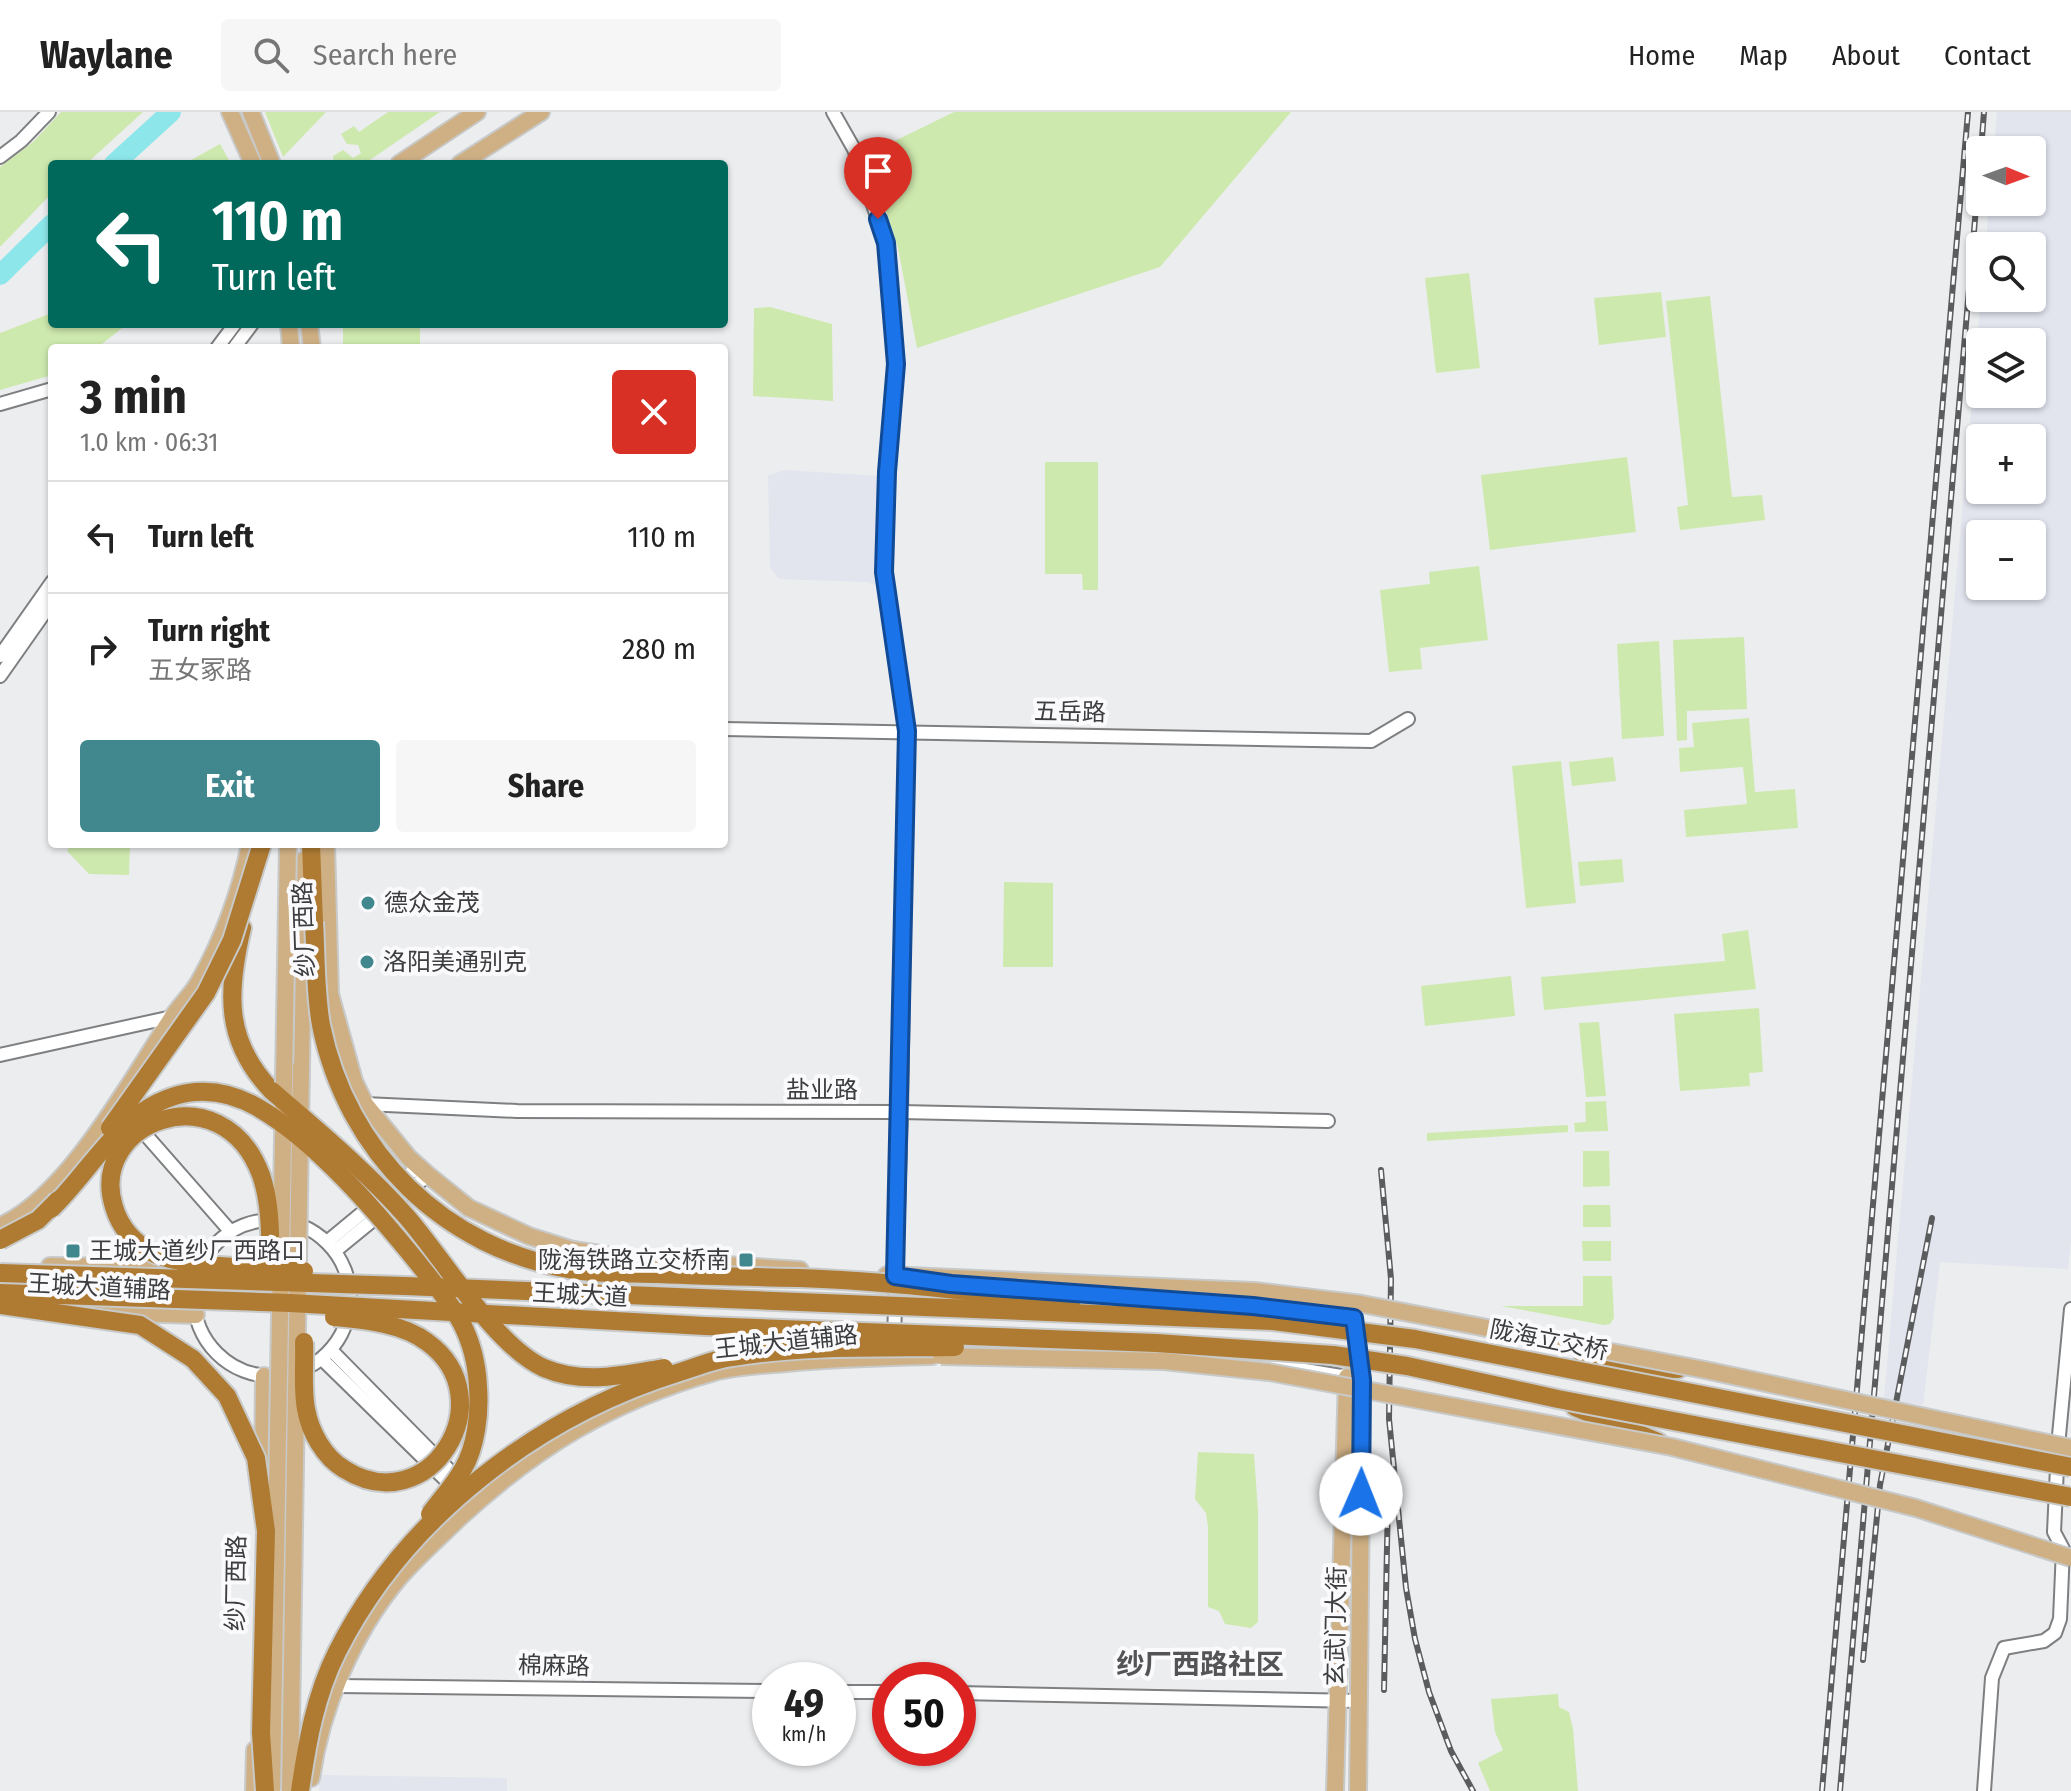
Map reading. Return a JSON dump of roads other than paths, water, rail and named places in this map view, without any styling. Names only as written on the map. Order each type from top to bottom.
[{"type":"highway","points":[[51,1209],[206,993],[232,940],[258,848]]},
{"type":"highway","points":[[258,848],[231,991],[235,1029],[241,1049],[257,1075],[342,1152],[405,1215],[501,1335],[532,1362],[569,1376],[591,1379],[730,1357],[819,1349],[972,1346],[1242,1348],[1333,1355],[1407,1366],[1558,1399],[2071,1497]]},
{"type":"highway","points":[[311,848],[321,1023],[335,1077],[357,1124],[389,1168],[426,1203],[457,1226],[498,1248],[520,1257],[576,1270],[850,1280],[1273,1321]]},
{"type":"highway","points":[[0,1240],[22,1230],[51,1209],[109,1139],[127,1123],[167,1099],[187,1093],[231,1095],[278,1122],[319,1156],[387,1225],[443,1295],[461,1323],[472,1350],[478,1386],[477,1424],[464,1468],[374,1590],[337,1653],[311,1722],[300,1791]]},
{"type":"highway","points":[[271,1266],[267,1198],[262,1177],[252,1155],[240,1139],[225,1127],[192,1116],[172,1117],[154,1122],[122,1149],[111,1178],[112,1202],[124,1228],[137,1243],[151,1252],[167,1259],[313,1272],[405,1286]]},
{"type":"highway","name":"王城大道","points":[[0,1273],[1012,1311]]},
{"type":"highway","points":[[0,1295],[253,1309],[367,1320],[411,1333],[427,1341],[444,1357],[459,1390],[461,1410],[456,1429],[450,1444],[435,1464],[401,1482],[371,1481],[340,1467],[321,1447],[311,1427],[306,1408],[304,1342]]},
{"type":"highway","name":"王城大道","points":[[0,1295],[290,1303],[705,1326],[1242,1348]]},
{"type":"highway","points":[[0,1306],[140,1325],[193,1359],[227,1396],[256,1458],[266,1531],[261,1733],[265,1791]]},
{"type":"highway","name":"陇海立交桥","points":[[1012,1311],[1273,1321],[1415,1339],[2071,1467]]},
{"type":"highway","points":[[374,1590],[426,1529],[487,1472],[560,1422],[595,1404],[661,1378],[730,1357]]},
{"type":"highway","points":[[1549,1365],[1705,1370]]},
{"type":"highway","points":[[1558,1399],[1672,1447]]},
{"type":"highway","points":[[1923,1468],[2071,1509]]},
{"type":"main road","points":[[230,112],[252,160]]},
{"type":"main road","points":[[251,112],[270,158]]},
{"type":"main road","points":[[405,160],[477,112]]},
{"type":"main road","points":[[466,160],[541,112]]},
{"type":"main road","points":[[0,1226],[48,1193],[199,983],[258,848]]},
{"type":"main road","points":[[272,1791],[288,848]]},
{"type":"main road","points":[[290,1791],[304,848]]},
{"type":"main road","name":"纱厂西路","points":[[326,848],[330,994],[354,1081],[365,1104],[423,1170]]},
{"type":"main road","points":[[299,1166],[304,1342]]},
{"type":"main road","points":[[423,1170],[469,1208],[529,1236],[573,1250],[633,1259],[895,1276],[1287,1294],[1362,1304],[1705,1370],[2071,1448]]},
{"type":"main road","name":"王城大道辅路","points":[[0,1265],[200,1268]]},
{"type":"main road","points":[[271,1266],[277,1489]]},
{"type":"main road","name":"王城大道辅路","points":[[0,1306],[196,1315]]},
{"type":"main road","name":"玄武门大街","points":[[1354,1318],[1362,1380],[1358,1791]]},
{"type":"main road","name":"王城大道辅路","points":[[476,1503],[514,1470],[582,1424],[657,1391],[716,1371],[830,1359],[893,1357],[1164,1361],[1269,1372],[1672,1447],[1916,1508],[2071,1558]]},
{"type":"main road","name":"纱厂西路","points":[[254,1791],[264,1376]]},
{"type":"main road","name":"玄武门大街","points":[[1335,1791],[1347,1377]]},
{"type":"main road","points":[[309,1791],[313,1761],[337,1686],[381,1602],[416,1559],[476,1503]]},
{"type":"street","points":[[0,157],[21,141],[49,112]]},
{"type":"street","points":[[833,112],[854,149],[886,243],[896,364],[887,472],[884,572],[907,731],[901,1112],[893,1357],[942,1348],[1206,1357],[1347,1377]]},
{"type":"street","points":[[0,404],[48,390]]},
{"type":"street","points":[[0,656],[48,588]]},
{"type":"street","points":[[0,676],[48,608]]},
{"type":"street","name":"五岳路","points":[[728,729],[1371,741],[1408,719]]},
{"type":"street","points":[[0,1055],[172,1017]]},
{"type":"street","points":[[116,1102],[231,1232]]},
{"type":"street","name":"盐业路","points":[[365,1104],[517,1111],[901,1112],[1328,1121]]},
{"type":"street","points":[[331,1247],[423,1170]]},
{"type":"street","points":[[281,1221],[310,1230],[331,1247],[347,1275],[350,1301],[345,1328],[326,1354],[305,1370],[285,1376],[264,1376],[241,1370],[220,1357],[205,1338],[196,1315],[195,1292],[200,1268],[213,1248],[231,1232],[250,1223],[281,1221]]},
{"type":"street","points":[[895,1276],[951,1284],[1253,1306],[1354,1318]]},
{"type":"street","points":[[1984,1791],[1992,1678],[1996,1663],[2004,1648],[2044,1641],[2055,1633],[2060,1619],[2063,1549],[2054,1532],[2058,1446],[2071,1309]]},
{"type":"street","points":[[326,1354],[476,1503]]},
{"type":"street","name":"棉麻路","points":[[337,1686],[752,1691]]},
{"type":"street","points":[[976,1693],[1359,1701]]},
{"type":"waterway","points":[[118,160],[171,112]]},
{"type":"waterway","points":[[0,275],[48,228]]},
{"type":"railway","points":[[1822,1791],[1968,112]]},
{"type":"railway","points":[[1982,136],[1984,112]]},
{"type":"railway","points":[[1840,1791],[1975,216]]},
{"type":"railway","points":[[1381,1170],[1391,1279],[1389,1419],[1406,1588],[1429,1692],[1451,1751],[1473,1791]]},
{"type":"railway","points":[[1863,1660],[1880,1485],[1932,1218]]},
{"type":"railway","points":[[1384,1690],[1388,1499]]},
{"type":"place","name":"德众金茂","points":[[368,903]]},
{"type":"place","name":"洛阳美通别克","points":[[367,962]]},
{"type":"place","name":"王城大道纱厂西路口","points":[[73,1251]]},
{"type":"place","name":"陇海铁路立交桥南","points":[[746,1260]]},
{"type":"district","name":"纱厂西路社区","points":[[1200,1664]]}]
